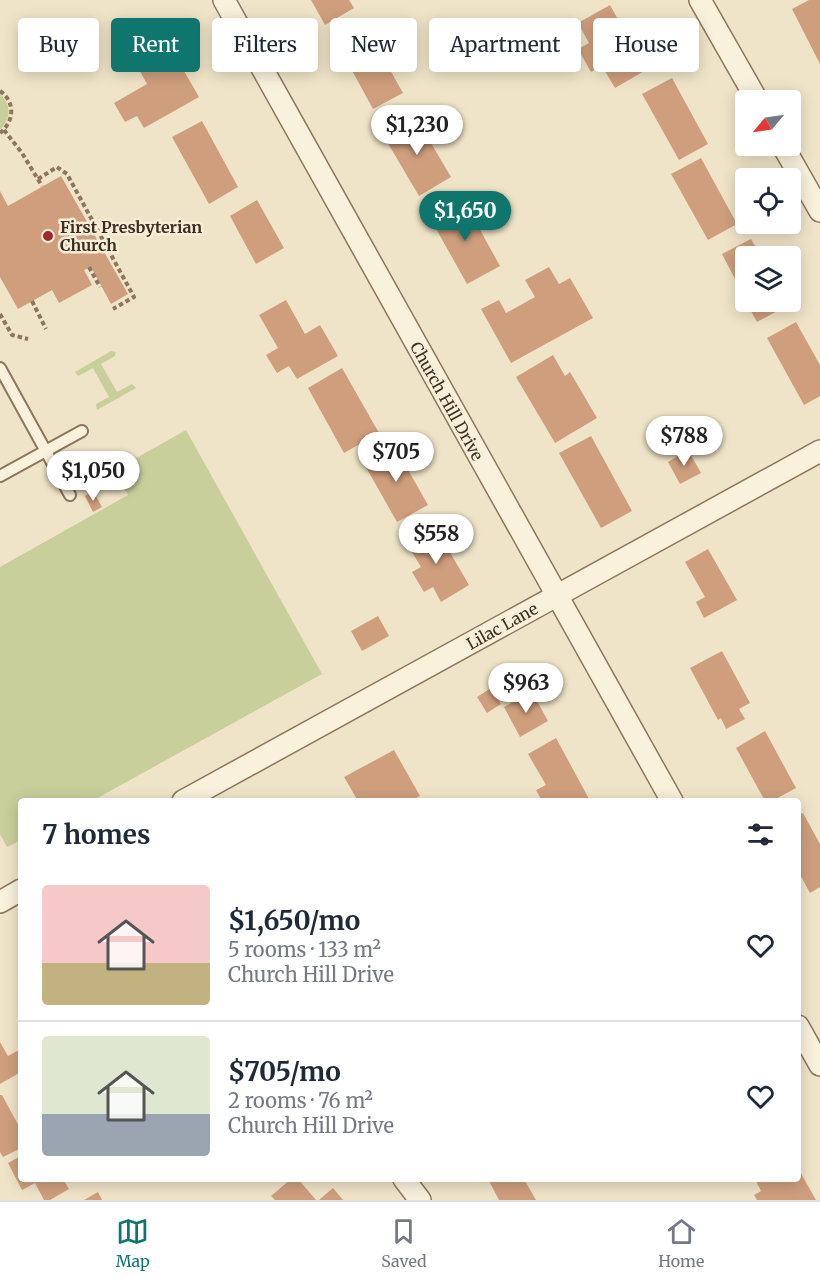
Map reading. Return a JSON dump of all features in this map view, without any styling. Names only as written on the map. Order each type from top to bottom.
[{"type":"street","name":"Church Hill Drive","points":[[224,0],[670,798]]},
{"type":"street","points":[[700,0],[751,90]]},
{"type":"street","points":[[789,156],[820,211]]},
{"type":"street","name":"Lilac Lane","points":[[188,798],[820,451]]},
{"type":"street","points":[[0,902],[18,892]]},
{"type":"street","points":[[801,1031],[820,1065]]},
{"type":"street","points":[[406,1182],[420,1200]]},
{"type":"lane","points":[[0,368],[70,495]]},
{"type":"lane","points":[[0,476],[82,431]]},
{"type":"path","points":[[0,91],[12,110],[11,119],[2,132],[22,153],[42,186]]},
{"type":"path","points":[[38,179],[57,167],[67,174],[134,297],[113,309]]},
{"type":"path","points":[[89,267],[100,287]]},
{"type":"path","points":[[32,301],[46,329]]},
{"type":"path","points":[[0,314],[12,335],[28,339]]},
{"type":"green space","points":[[0,94],[7,103],[9,112],[0,130]]},
{"type":"green space","points":[[111,351],[116,352],[115,356],[101,364],[117,392],[132,384],[136,388],[97,410],[96,404],[109,397],[93,368],[78,376],[75,372]]},
{"type":"green space","points":[[186,430],[322,674],[97,798],[18,798],[18,842],[7,847],[0,834],[0,567],[128,495],[115,470]]},
{"type":"building","points":[[311,0],[349,0],[354,8],[337,18],[330,18],[330,22],[325,25]]},
{"type":"building","points":[[809,0],[820,0],[820,64],[792,9]]},
{"type":"building","points":[[610,5],[617,18],[593,18],[593,71],[591,72],[581,54],[581,47],[589,43],[581,28],[581,21]]},
{"type":"building","points":[[140,72],[185,72],[199,97],[144,128],[137,116],[125,122],[114,103],[147,84]]},
{"type":"building","points":[[353,72],[391,72],[403,93],[373,109]]},
{"type":"building","points":[[606,72],[643,72],[615,88]]},
{"type":"building","points":[[672,78],[708,144],[679,160],[642,94]]},
{"type":"building","points":[[415,116],[451,177],[419,196],[383,135]]},
{"type":"building","points":[[202,121],[238,187],[209,204],[172,137]]},
{"type":"building","points":[[701,158],[735,220],[735,225],[708,240],[671,174]]},
{"type":"building","name":"First Presbyterian Church","points":[[61,176],[128,294],[111,304],[91,267],[84,270],[92,285],[59,303],[52,290],[18,309],[0,277],[0,191],[8,206]]},
{"type":"building","points":[[463,199],[500,266],[467,284],[430,218]]},
{"type":"building","points":[[257,200],[284,248],[256,264],[230,216]]},
{"type":"building","points":[[751,239],[755,246],[737,246]]},
{"type":"building","points":[[735,247],[735,279],[722,254]]},
{"type":"building","points":[[549,267],[559,284],[570,278],[593,318],[511,363],[481,309],[499,300],[506,313],[535,297],[525,280]]},
{"type":"building","points":[[286,300],[305,334],[320,325],[338,356],[297,379],[289,366],[277,373],[266,355],[278,348],[259,315]]},
{"type":"building","points":[[752,312],[776,312],[757,322]]},
{"type":"building","points":[[796,322],[820,365],[820,396],[804,405],[767,338]]},
{"type":"building","points":[[553,355],[565,376],[570,372],[597,418],[555,443],[516,377]]},
{"type":"building","points":[[342,368],[379,433],[344,453],[308,388]]},
{"type":"building","points":[[591,436],[632,511],[601,528],[559,453]]},
{"type":"building","points":[[394,445],[428,505],[397,522],[363,462]]},
{"type":"building","points":[[688,450],[701,473],[680,484],[668,462]]},
{"type":"building","points":[[93,491],[102,507],[93,512],[85,496]]},
{"type":"building","points":[[434,525],[469,585],[441,602],[433,587],[424,592],[412,572],[421,567],[406,542]]},
{"type":"building","points":[[708,549],[737,600],[704,618],[696,602],[705,597],[685,562]]},
{"type":"building","points":[[378,616],[389,636],[362,651],[351,631]]},
{"type":"building","points":[[722,651],[750,703],[739,709],[745,719],[726,729],[721,718],[718,720],[690,668]]},
{"type":"building","points":[[491,688],[501,704],[487,713],[477,697]]},
{"type":"building","points":[[532,692],[548,721],[520,737],[504,707]]},
{"type":"building","points":[[765,731],[796,788],[778,798],[763,798],[736,748]]},
{"type":"building","points":[[556,738],[588,798],[540,798],[536,790],[546,785],[528,754]]},
{"type":"building","points":[[394,750],[420,796],[416,798],[356,798],[344,777]]},
{"type":"building","points":[[803,813],[820,844],[820,887],[810,893],[801,876],[801,814]]},
{"type":"building","points":[[0,1042],[8,1056],[18,1051],[18,1074],[0,1084]]},
{"type":"building","points":[[0,1095],[2,1095],[18,1124],[18,1150],[3,1157],[0,1152]]},
{"type":"building","points":[[18,1158],[18,1182],[65,1182],[69,1189],[50,1200],[44,1200],[35,1183],[22,1190],[8,1163]]},
{"type":"building","points":[[801,1173],[816,1200],[757,1200],[754,1195],[761,1191],[756,1182],[801,1182]]},
{"type":"building","points":[[287,1182],[301,1182],[316,1200],[275,1200],[271,1196]]},
{"type":"building","points":[[490,1182],[526,1182],[536,1200],[499,1200]]},
{"type":"building","points":[[333,1188],[343,1200],[319,1200]]},
{"type":"building","points":[[98,1192],[102,1200],[84,1200]]},
{"type":"place","name":"First Presbyterian Church","points":[[48,236]]}]
